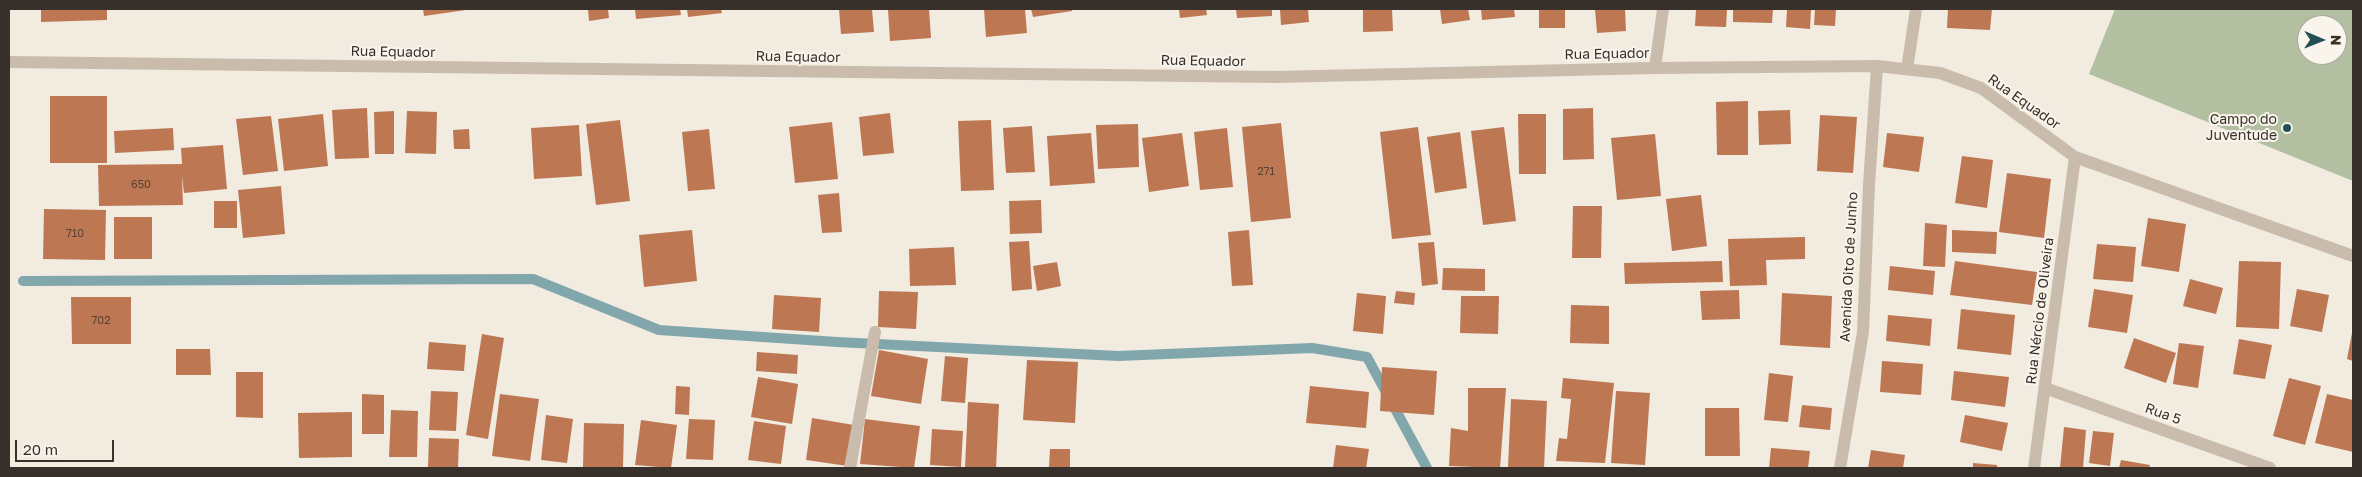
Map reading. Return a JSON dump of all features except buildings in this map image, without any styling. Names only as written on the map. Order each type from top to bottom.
[{"type":"street","points":[[1655,68],[1663,9]]},
{"type":"street","points":[[1907,69],[1916,9]]},
{"type":"street","name":"Rua Equador","points":[[9,62],[1275,77],[1655,68],[1877,66],[1940,73],[1980,88],[2075,157],[2353,256]]},
{"type":"street","name":"Avenida Oito de Junho","points":[[1840,468],[1863,332],[1869,185],[1877,66]]},
{"type":"street","name":"Rua Nércio de Oliveira","points":[[2034,468],[2075,157]]},
{"type":"street","points":[[850,468],[875,332]]},
{"type":"street","name":"Rua 5","points":[[2045,388],[2270,468]]},
{"type":"green space","name":"Campo do Juventude","points":[[2115,9],[2353,9],[2353,181],[2089,74]]},
{"type":"waterway","points":[[23,281],[533,279],[659,330],[837,342],[1118,356],[1312,348],[1367,357],[1427,468]]},
{"type":"place","name":"Campo do Juventude","points":[[2287,128]]}]
